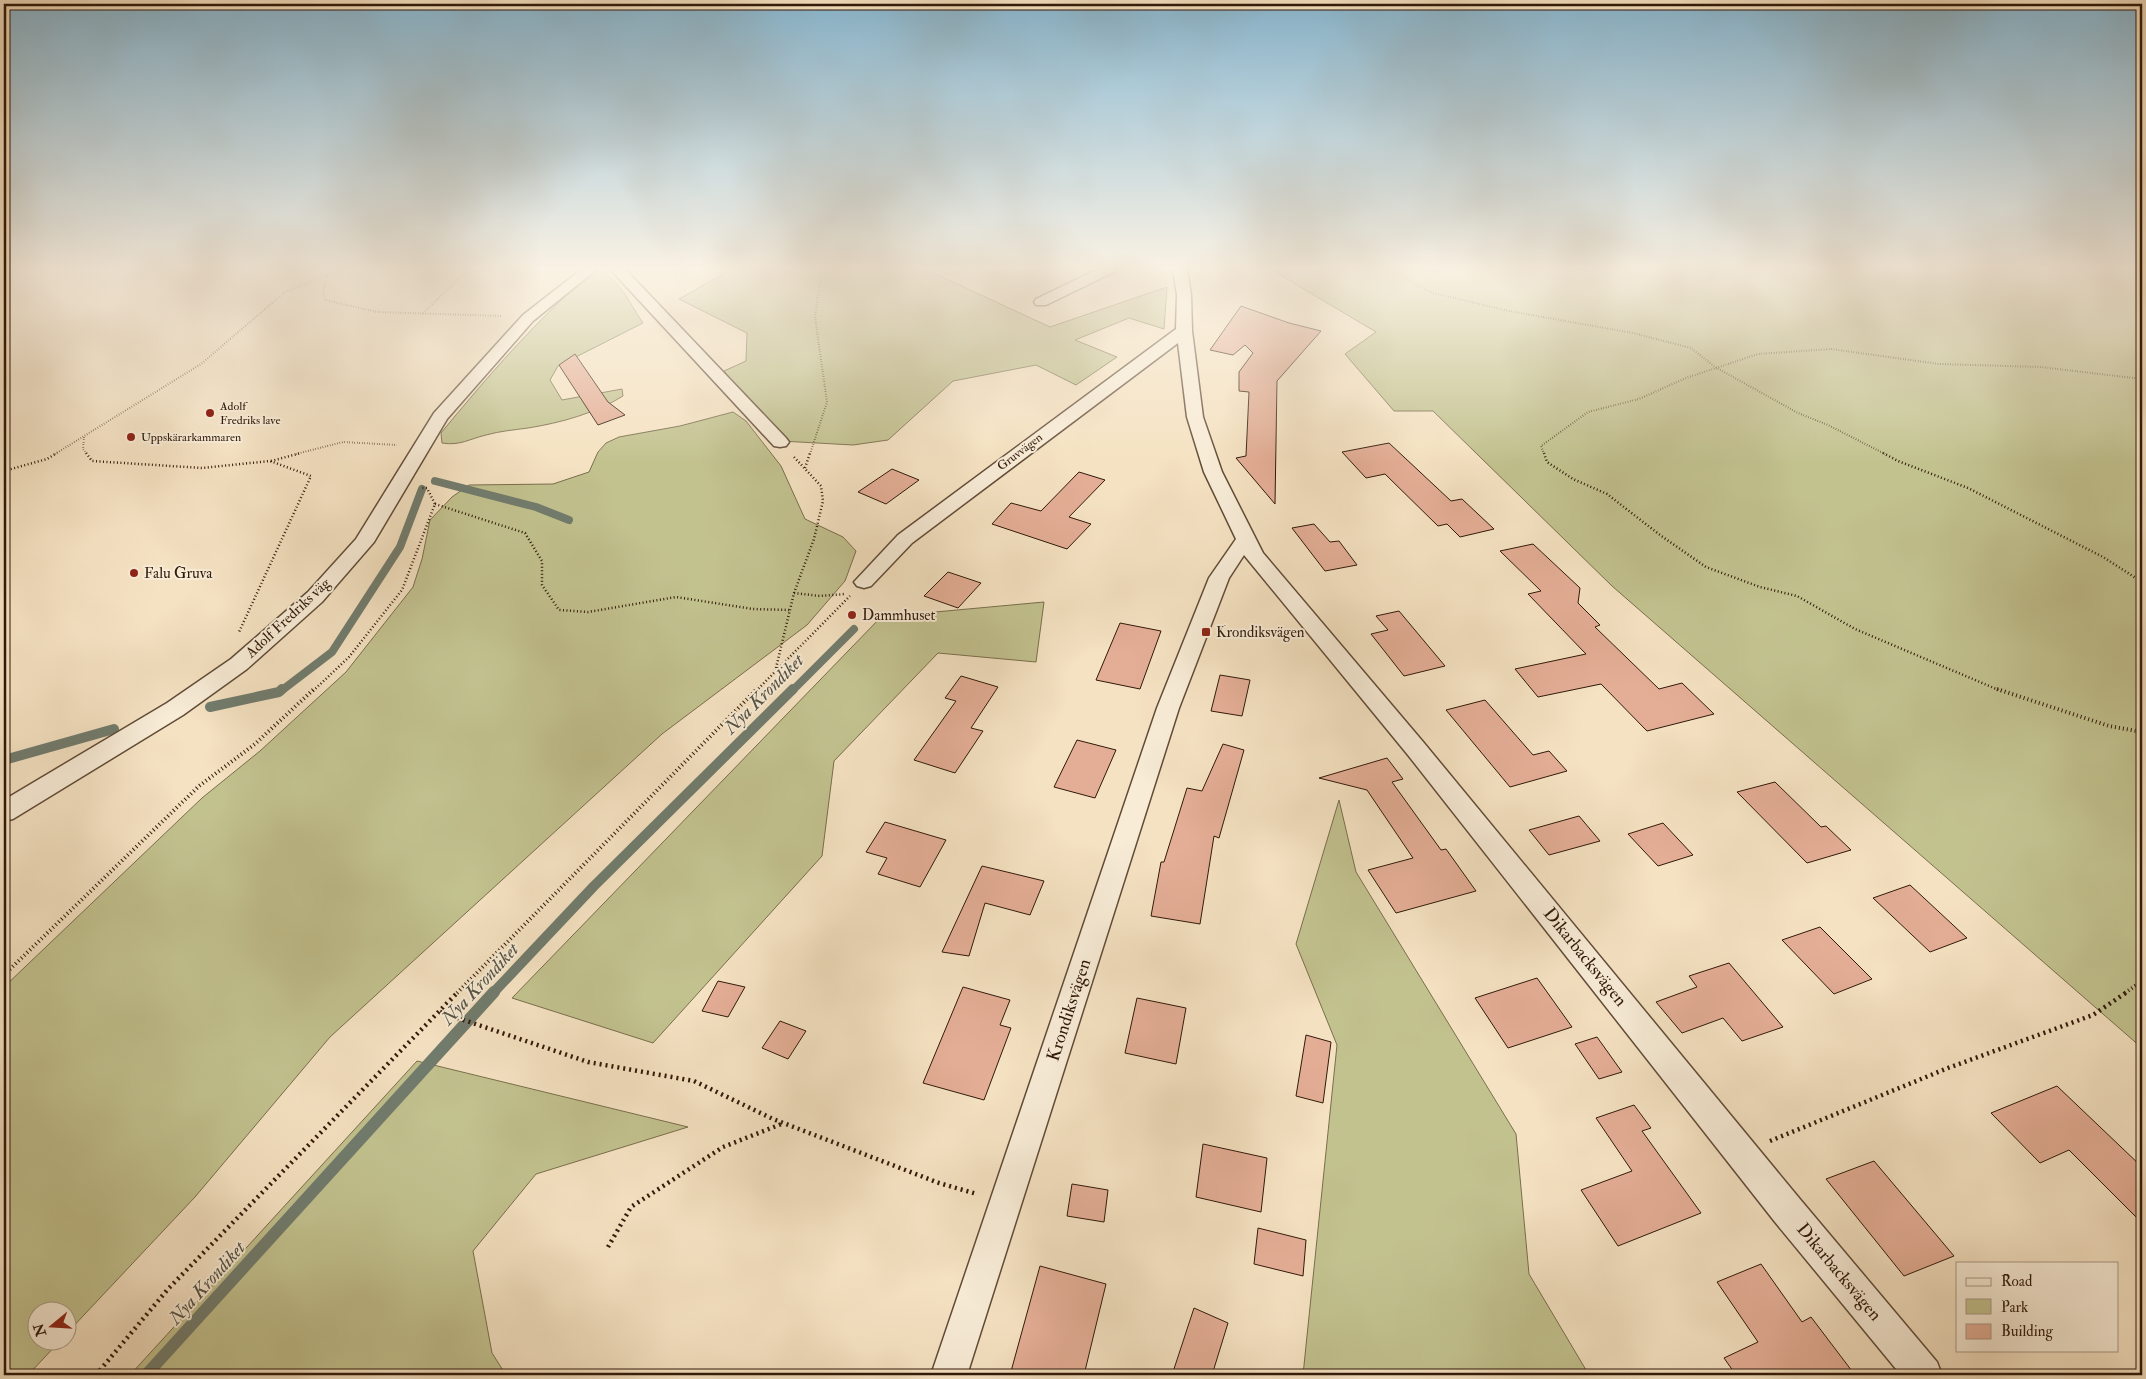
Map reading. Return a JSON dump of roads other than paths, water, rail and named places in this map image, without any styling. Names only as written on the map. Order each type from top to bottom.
[{"type":"street","name":"Adolf Fredriks väg","points":[[4,812],[175,709],[239,664],[316,597],[364,542],[440,417],[514,333]]},
{"type":"street","points":[[678,333],[780,442]]},
{"type":"street","name":"Gruvvägen","points":[[864,582],[905,539],[1181,333]]},
{"type":"street","name":"Dikarbacksvägen","points":[[1184,333],[1195,417],[1205,449],[1246,540],[1274,581],[1422,756],[1742,1153],[1924,1375]]},
{"type":"street","name":"Krondiksvägen","points":[[949,1375],[1168,708],[1219,578],[1246,540]]},
{"type":"waterway","points":[[435,481],[536,507],[569,520]]},
{"type":"waterway","points":[[281,691],[332,652],[400,547],[422,489]]},
{"type":"waterway","name":"Nya Krondiket","points":[[792,691],[854,629]]},
{"type":"waterway","points":[[210,707],[279,692],[282,689]]},
{"type":"waterway","name":"Nya Krondiket","points":[[493,993],[594,886],[793,689]]},
{"type":"waterway","points":[[4,760],[114,729]]},
{"type":"waterway","name":"Nya Krondiket","points":[[146,1375],[494,992]]},
{"type":"place","name":"Adolf Fredriks lave","points":[[210,413]]},
{"type":"place","name":"Uppskärarkammaren","points":[[131,437]]},
{"type":"place","name":"Falu Gruva","points":[[134,573]]},
{"type":"place","name":"Dammhuset","points":[[852,615]]},
{"type":"place","name":"Krondiksvägen","points":[[1206,632]]}]
